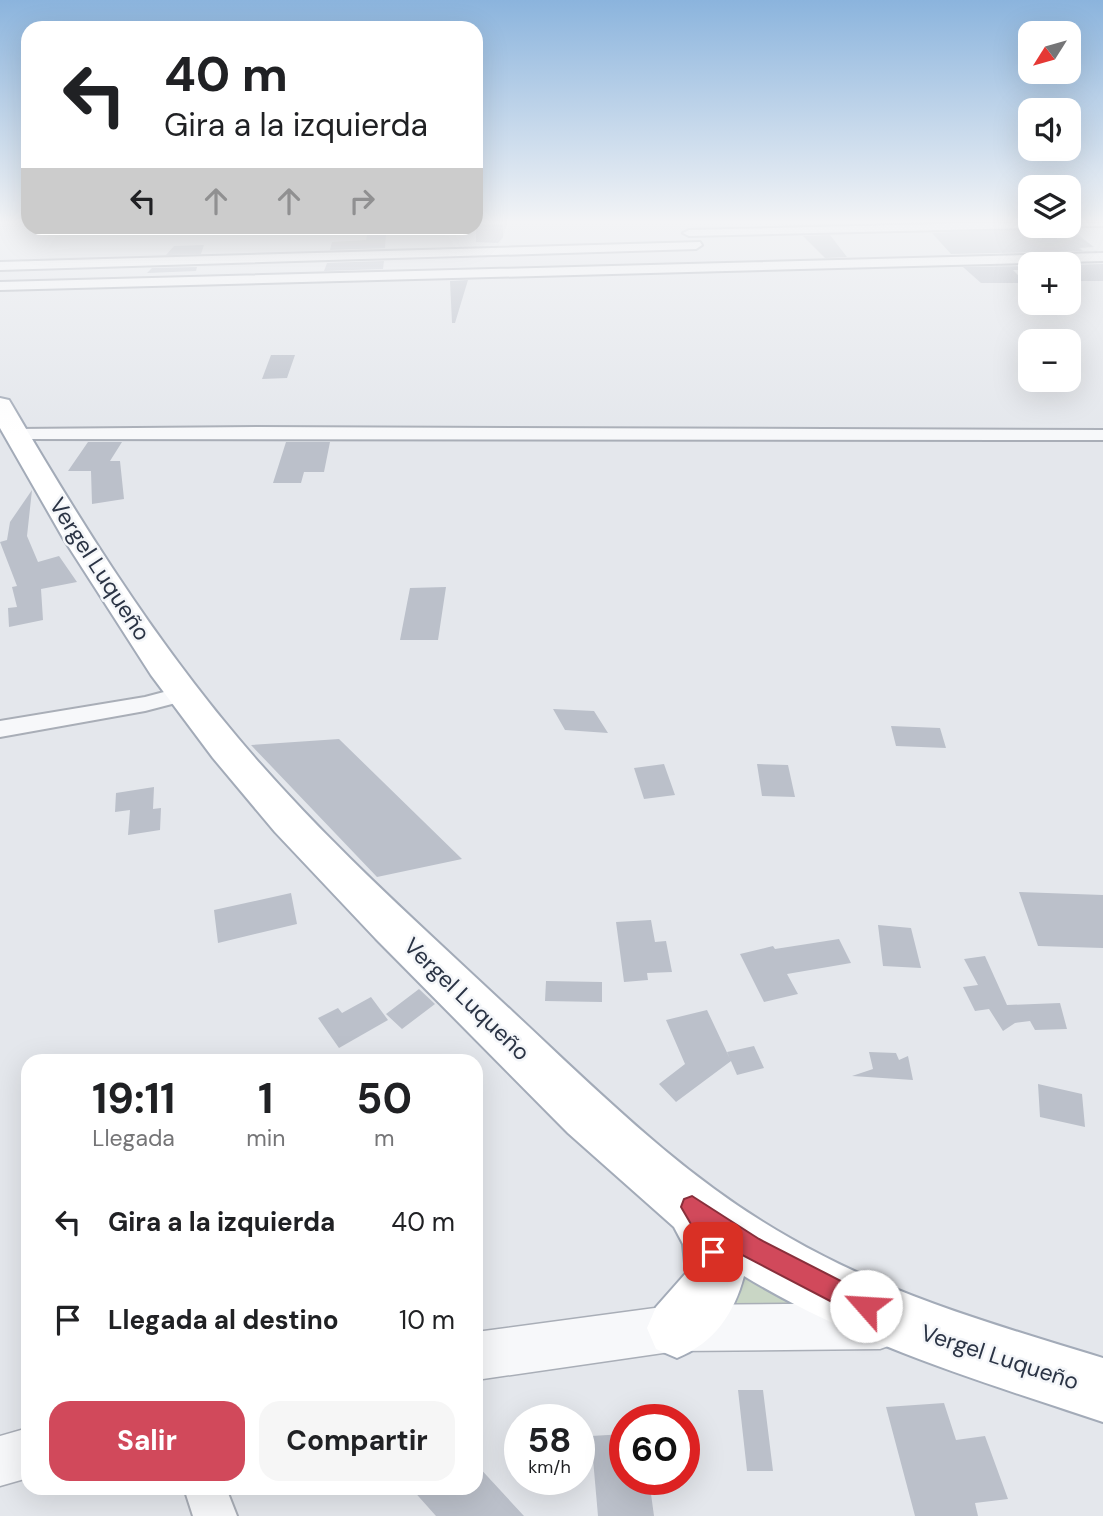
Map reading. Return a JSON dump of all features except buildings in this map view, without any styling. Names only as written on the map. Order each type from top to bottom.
[{"type":"main road","name":"Vergel Luqueño","points":[[0,405],[68,523],[183,694],[278,810],[359,894],[611,1138],[692,1207],[772,1259],[906,1326],[1103,1390]]},
{"type":"main road","points":[[677,1328],[702,1306],[716,1278],[713,1252],[705,1226],[692,1207]]},
{"type":"street","points":[[16,434],[284,432],[1103,435]]},
{"type":"street","points":[[0,729],[145,704],[183,694]]},
{"type":"street","points":[[483,1355],[677,1328],[906,1326]]},
{"type":"street","points":[[0,1461],[21,1455]]},
{"type":"street","points":[[208,1495],[215,1516]]},
{"type":"green space","points":[[739,1260],[817,1306],[735,1306]]},
{"type":"route","points":[[713,1252],[705,1226],[692,1207],[750,1247],[866,1306]]}]
